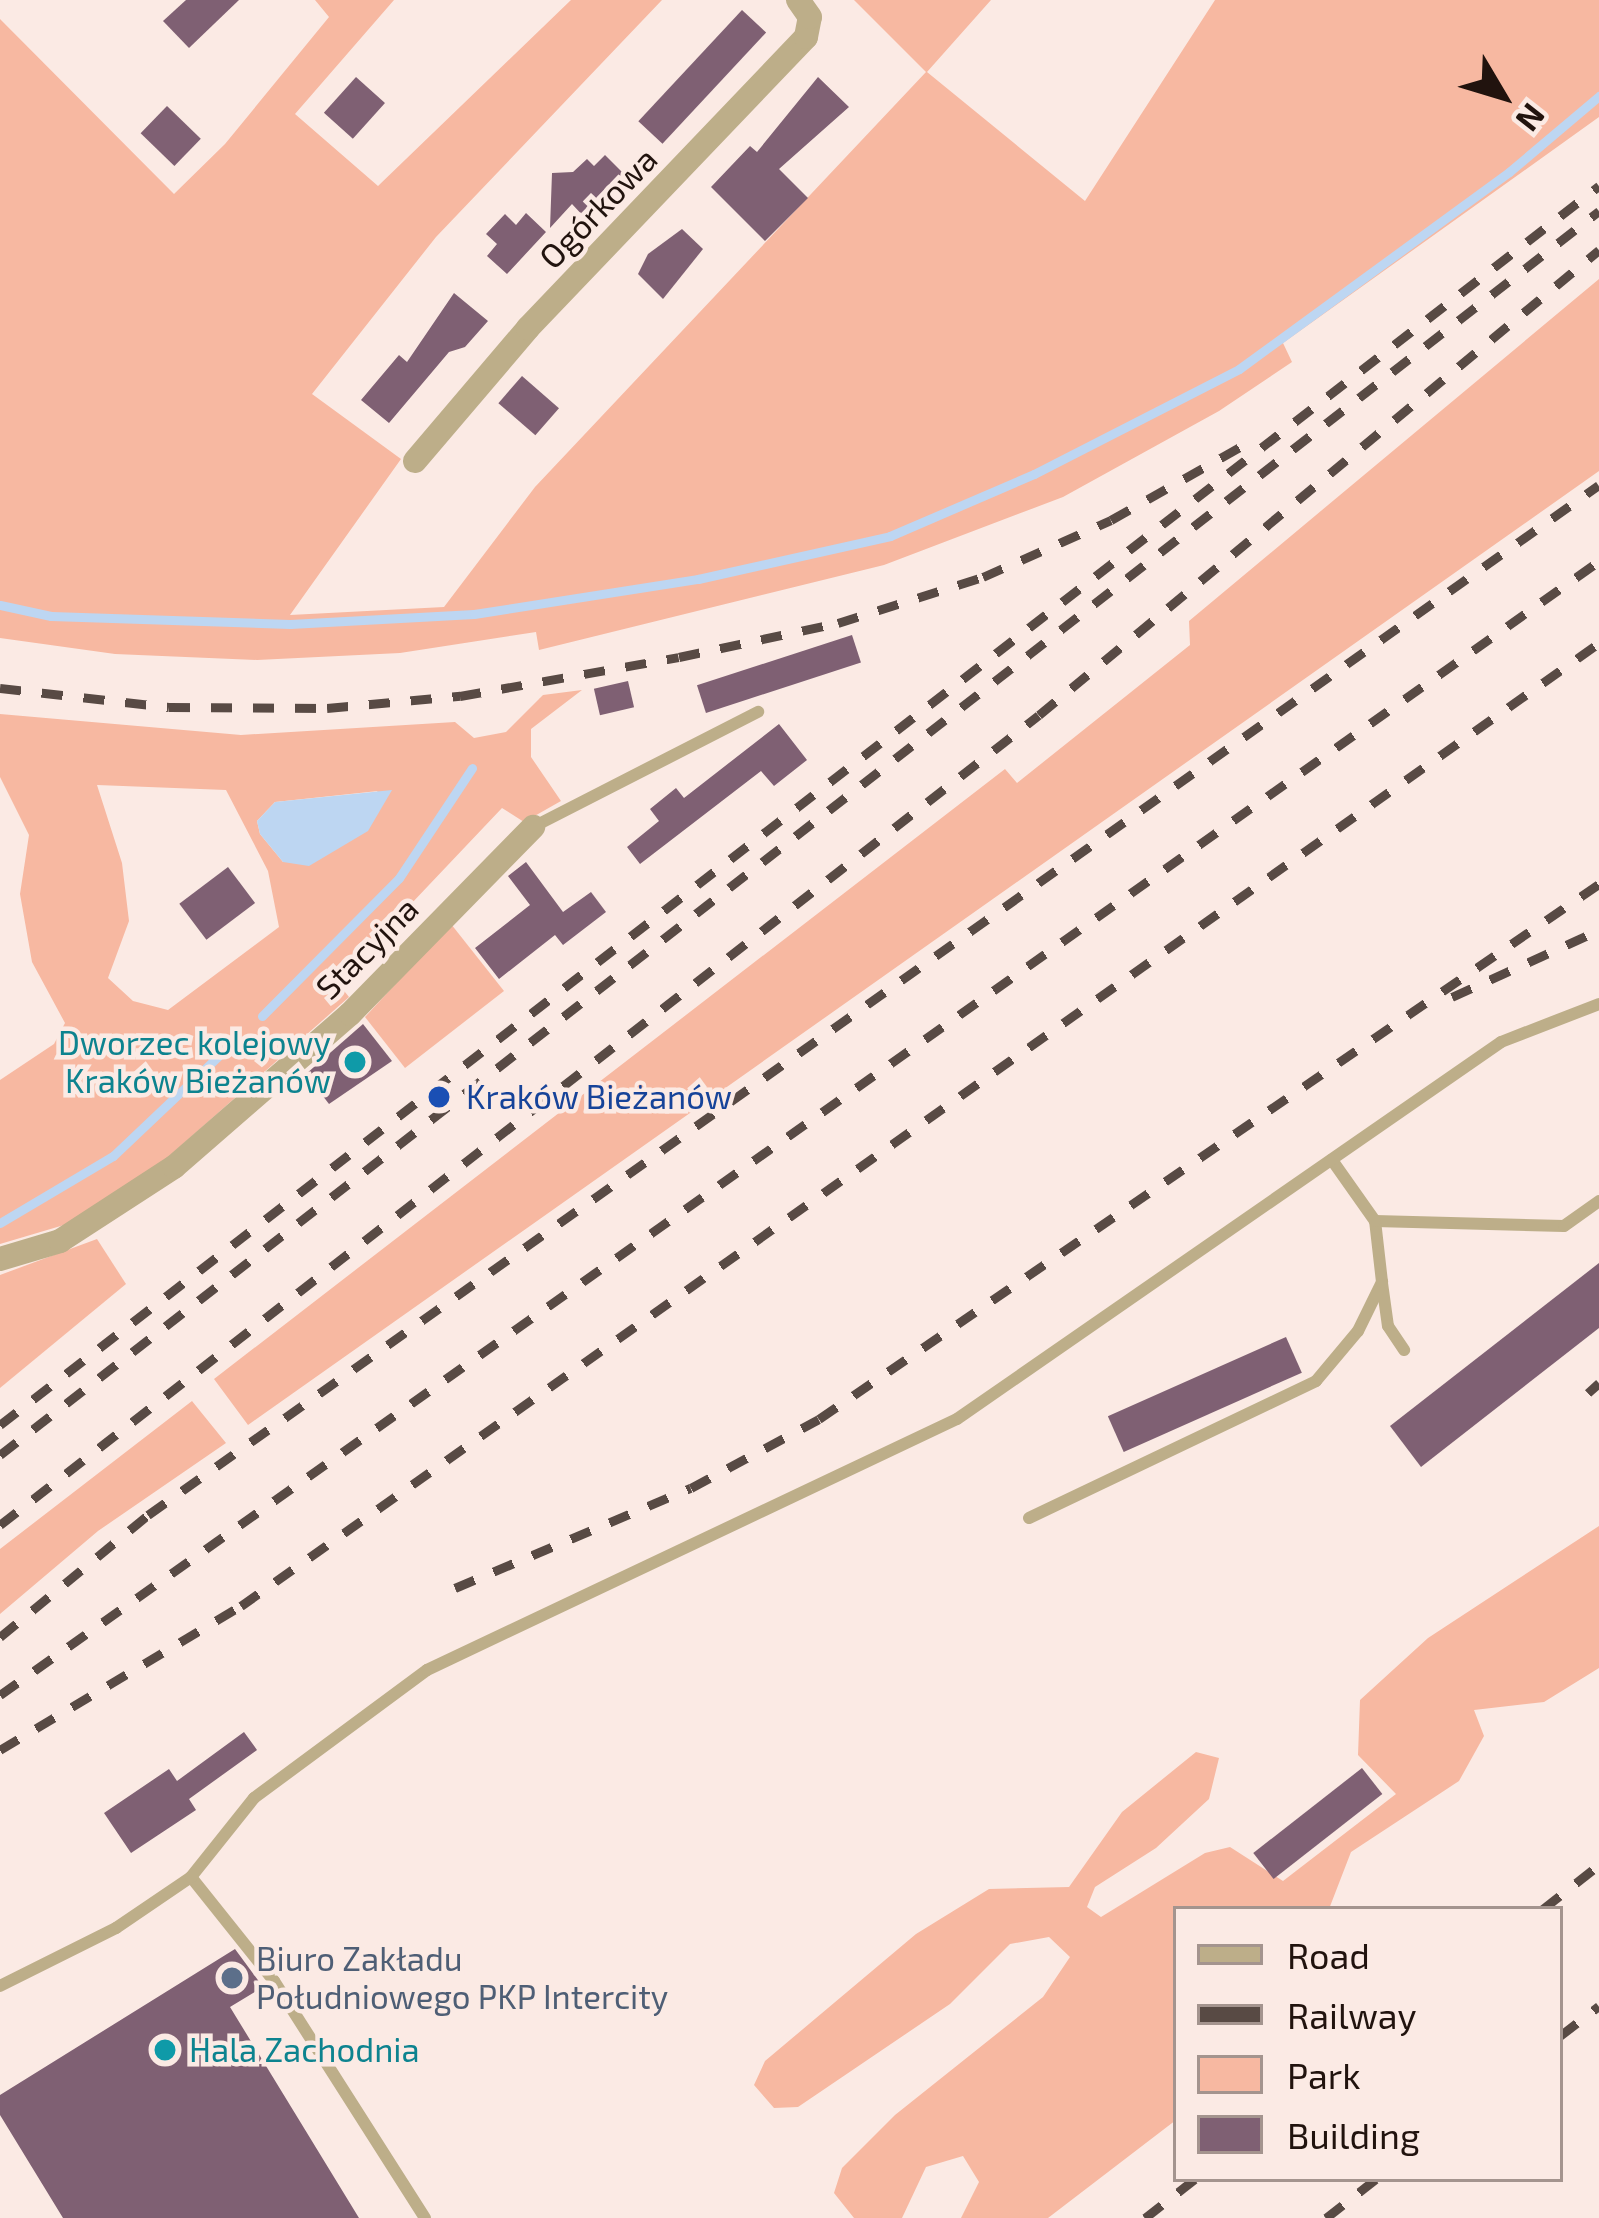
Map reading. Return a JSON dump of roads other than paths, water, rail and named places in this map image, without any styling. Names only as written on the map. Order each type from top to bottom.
[{"type":"street","name":"Ogórkowa","points":[[416,460],[529,328],[806,37],[810,17],[798,0]]},
{"type":"street","name":"Stacyjna","points":[[0,1259],[60,1241],[174,1168],[350,1014],[533,826]]},
{"type":"lane","points":[[533,826],[758,712]]},
{"type":"lane","points":[[0,1986],[116,1928],[191,1877],[254,1798],[427,1670],[957,1419],[1501,1042],[1599,1004]]},
{"type":"lane","points":[[1332,1160],[1375,1221],[1388,1326],[1404,1351]]},
{"type":"lane","points":[[1375,1221],[1564,1226],[1599,1201]]},
{"type":"lane","points":[[1029,1518],[1316,1381],[1358,1330],[1382,1282]]},
{"type":"lane","points":[[191,1877],[274,1981],[425,2218]]},
{"type":"water","points":[[392,790],[368,831],[309,866],[283,862],[260,834],[257,821],[275,802]]},
{"type":"waterway","points":[[0,605],[51,616],[290,624],[474,614],[698,579],[890,536],[1034,474],[1239,369],[1509,172],[1599,96]]},
{"type":"waterway","points":[[262,1016],[399,878],[472,768]]},
{"type":"waterway","points":[[0,1223],[113,1156],[227,1048]]},
{"type":"railway","points":[[0,1425],[1599,186]]},
{"type":"railway","points":[[0,1455],[1599,211]]},
{"type":"railway","points":[[0,1525],[1039,715],[1599,250]]},
{"type":"railway","points":[[0,688],[169,707],[327,708],[460,696],[679,657],[838,623],[983,577],[1111,520],[1242,446]]},
{"type":"railway","points":[[0,1637],[148,1515],[1599,485]]},
{"type":"railway","points":[[0,1695],[1599,561]]},
{"type":"railway","points":[[0,1750],[241,1606],[1599,643]]},
{"type":"railway","points":[[455,1588],[691,1488],[819,1419],[1599,884]]},
{"type":"railway","points":[[1452,997],[1599,930]]},
{"type":"railway","points":[[1588,1393],[1599,1383]]},
{"type":"railway","points":[[1547,1906],[1599,1865]]},
{"type":"railway","points":[[1563,2034],[1599,2006]]},
{"type":"railway","points":[[1145,2218],[1191,2182]]},
{"type":"railway","points":[[1326,2218],[1372,2182]]},
{"type":"place","name":"Dworzec kolejowy Kraków Bieżanów","points":[[355,1062]]},
{"type":"place","name":"Kraków Bieżanów","points":[[439,1097]]},
{"type":"place","name":"Biuro Zakładu Południowego PKP Intercity","points":[[232,1978]]},
{"type":"place","name":"Hala Zachodnia","points":[[165,2050]]}]
